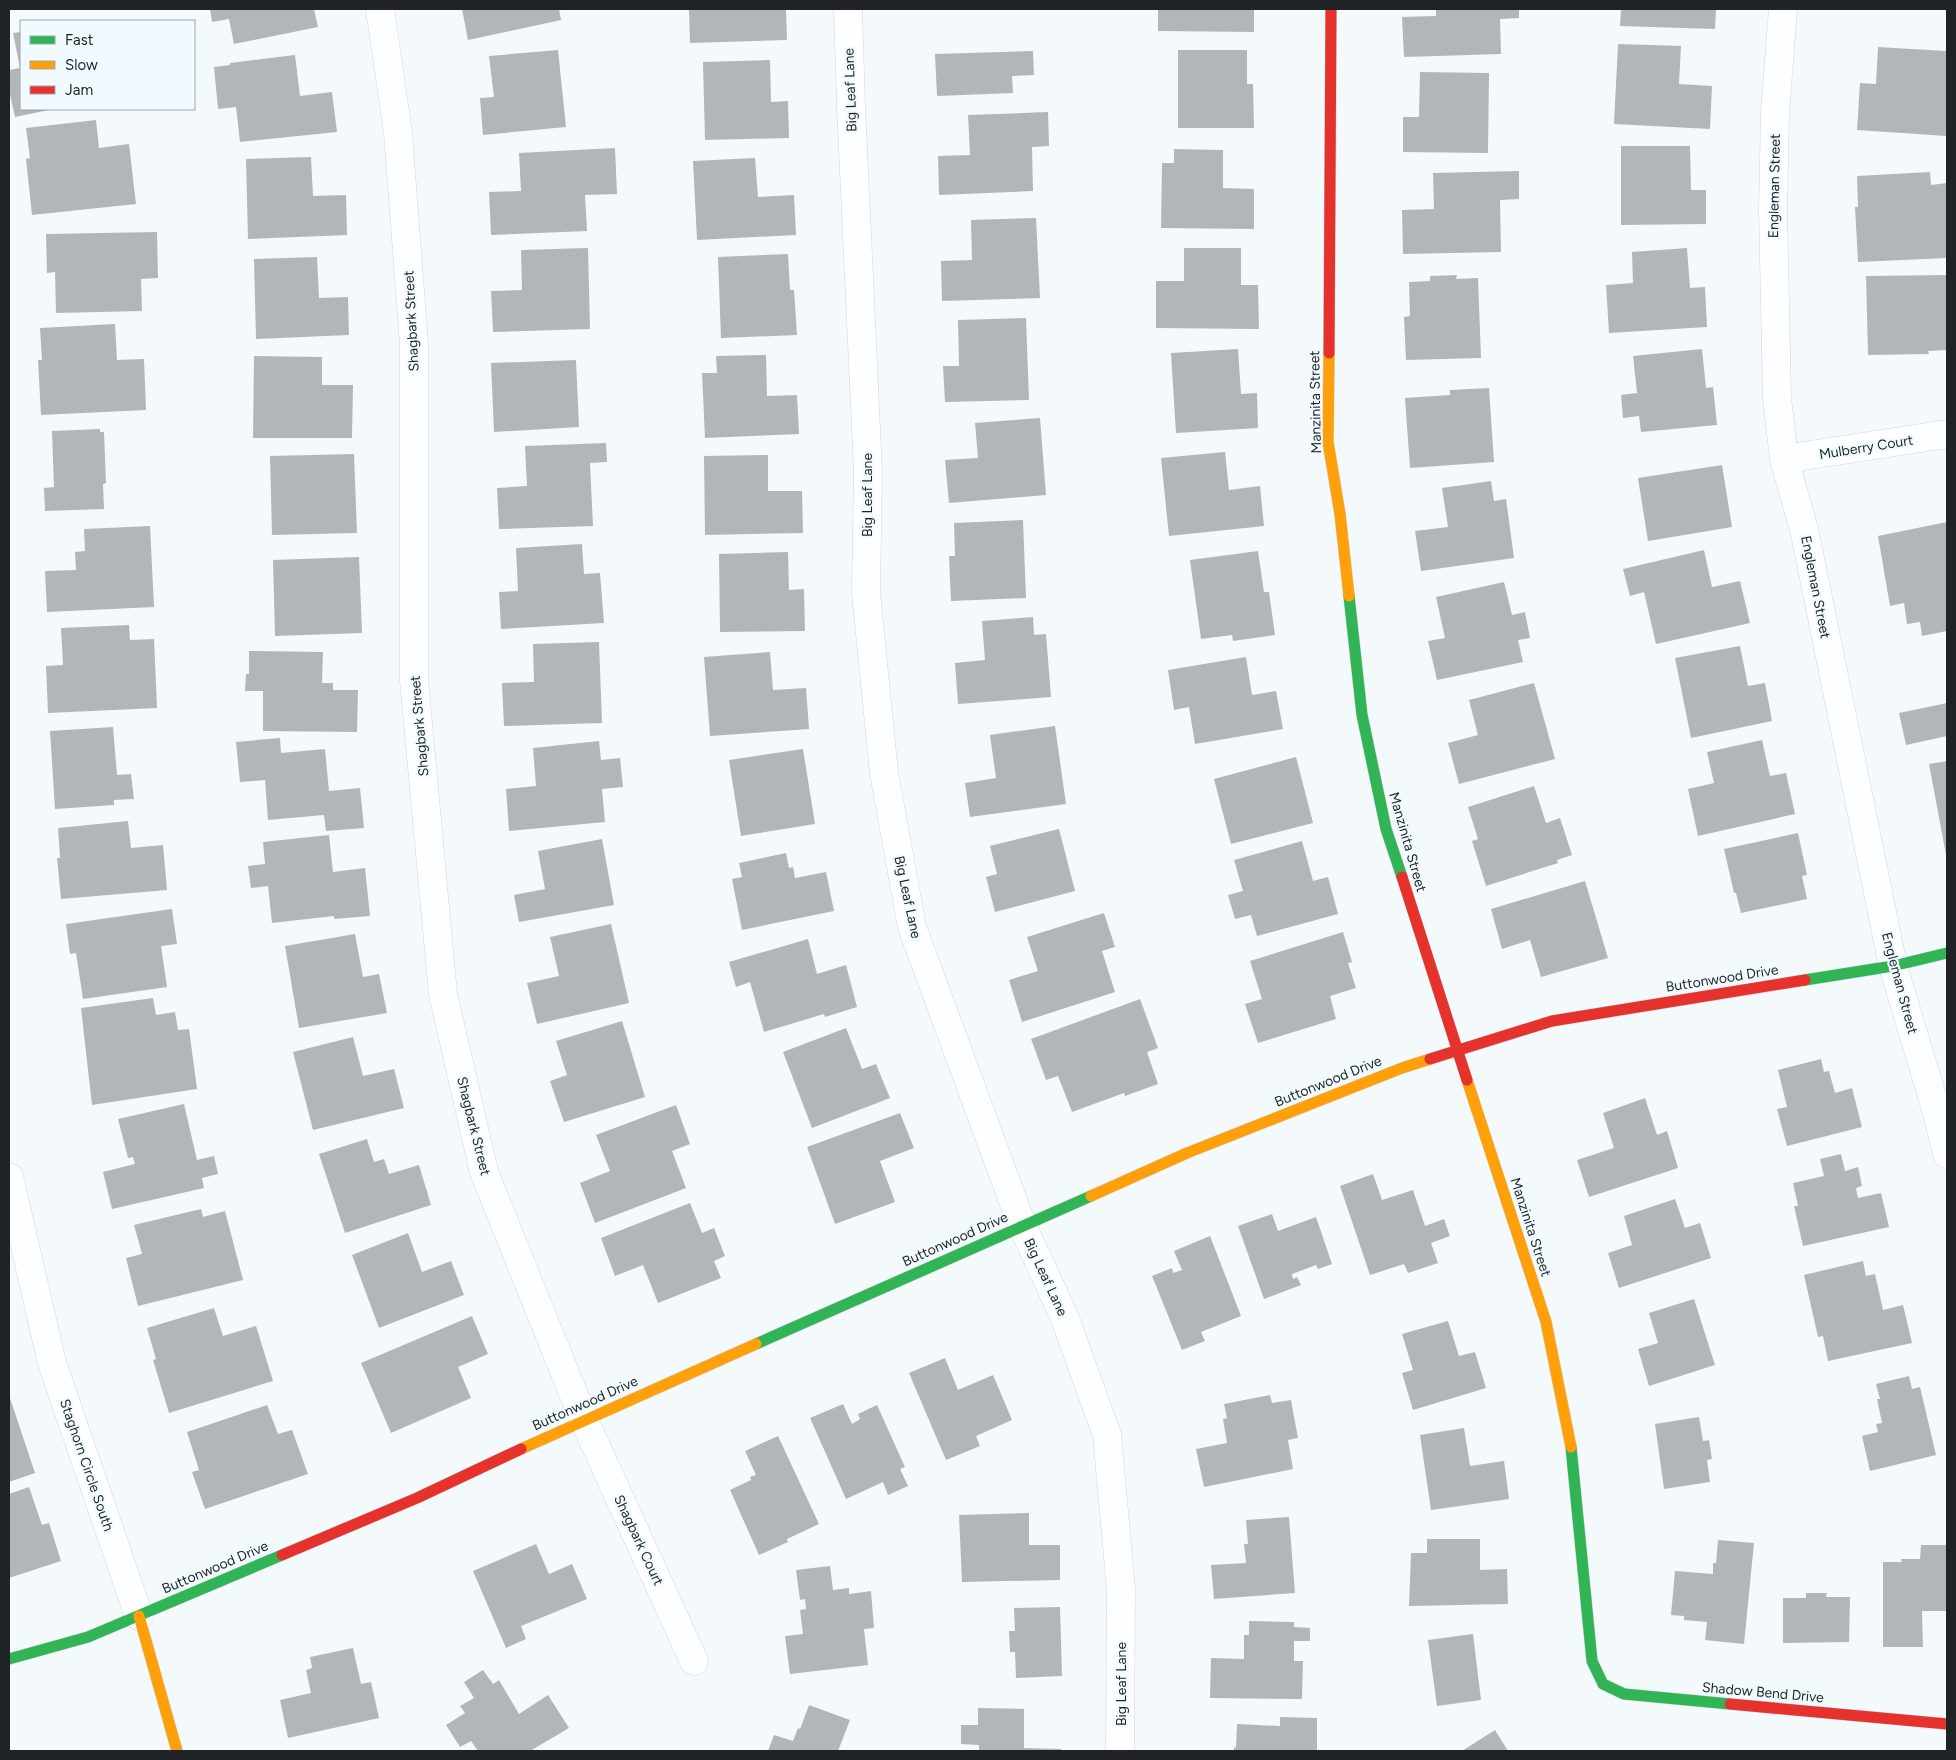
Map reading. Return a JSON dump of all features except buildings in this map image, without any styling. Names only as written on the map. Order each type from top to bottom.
[{"type":"street","name":"Shagbark Street","points":[[380,9],[398,133],[414,344],[414,680],[443,994],[484,1172],[584,1420]]},
{"type":"street","name":"Big Leaf Lane","points":[[848,9],[868,472],[866,593],[884,774],[912,927],[1022,1226],[1064,1316],[1107,1435],[1121,1589],[1120,1751]]},
{"type":"street","name":"Manzinita Street","points":[[1331,9],[1328,442],[1340,514],[1362,715],[1386,830],[1546,1322],[1571,1446],[1592,1662]]},
{"type":"street","name":"Engleman Street","points":[[1783,9],[1775,113],[1773,210],[1777,398],[1784,459],[1804,528],[1892,966],[1938,1116],[1947,1154]]},
{"type":"street","name":"Mulberry Court","points":[[1784,459],[1947,434]]},
{"type":"street","name":"Buttonwood Drive","points":[[9,1659],[88,1637],[139,1616],[417,1498],[584,1420],[1187,1153],[1402,1068],[1552,1021],[1892,966],[1947,953]]},
{"type":"street","name":"Staghorn Circle South","points":[[9,1176],[52,1363],[139,1616],[177,1751]]},
{"type":"street","name":"Shagbark Court","points":[[584,1420],[694,1661]]},
{"type":"street","name":"Shadow Bend Drive","points":[[1592,1662],[1603,1684],[1624,1694],[1947,1724]]},
{"type":"traffic: fast","points":[[1349,596],[1362,715],[1386,829],[1402,877]]},
{"type":"traffic: fast","points":[[1805,980],[1893,966],[1947,953]]},
{"type":"traffic: fast","points":[[756,1344],[1091,1196]]},
{"type":"traffic: fast","points":[[1571,1447],[1592,1661],[1603,1684],[1624,1694],[1730,1704]]},
{"type":"traffic: fast","points":[[9,1659],[88,1637],[282,1555]]},
{"type":"traffic: slow","points":[[1329,353],[1328,442],[1340,514],[1349,596]]},
{"type":"traffic: slow","points":[[1091,1196],[1187,1153],[1402,1068],[1430,1059]]},
{"type":"traffic: slow","points":[[1467,1080],[1546,1322],[1571,1447]]},
{"type":"traffic: slow","points":[[521,1449],[756,1344]]},
{"type":"traffic: slow","points":[[139,1616],[177,1751]]},
{"type":"traffic: jam","points":[[1329,353],[1331,9]]},
{"type":"traffic: jam","points":[[1402,877],[1467,1080]]},
{"type":"traffic: jam","points":[[1430,1059],[1552,1021],[1805,980]]},
{"type":"traffic: jam","points":[[282,1555],[417,1498],[521,1449]]},
{"type":"traffic: jam","points":[[1730,1704],[1947,1724]]}]
